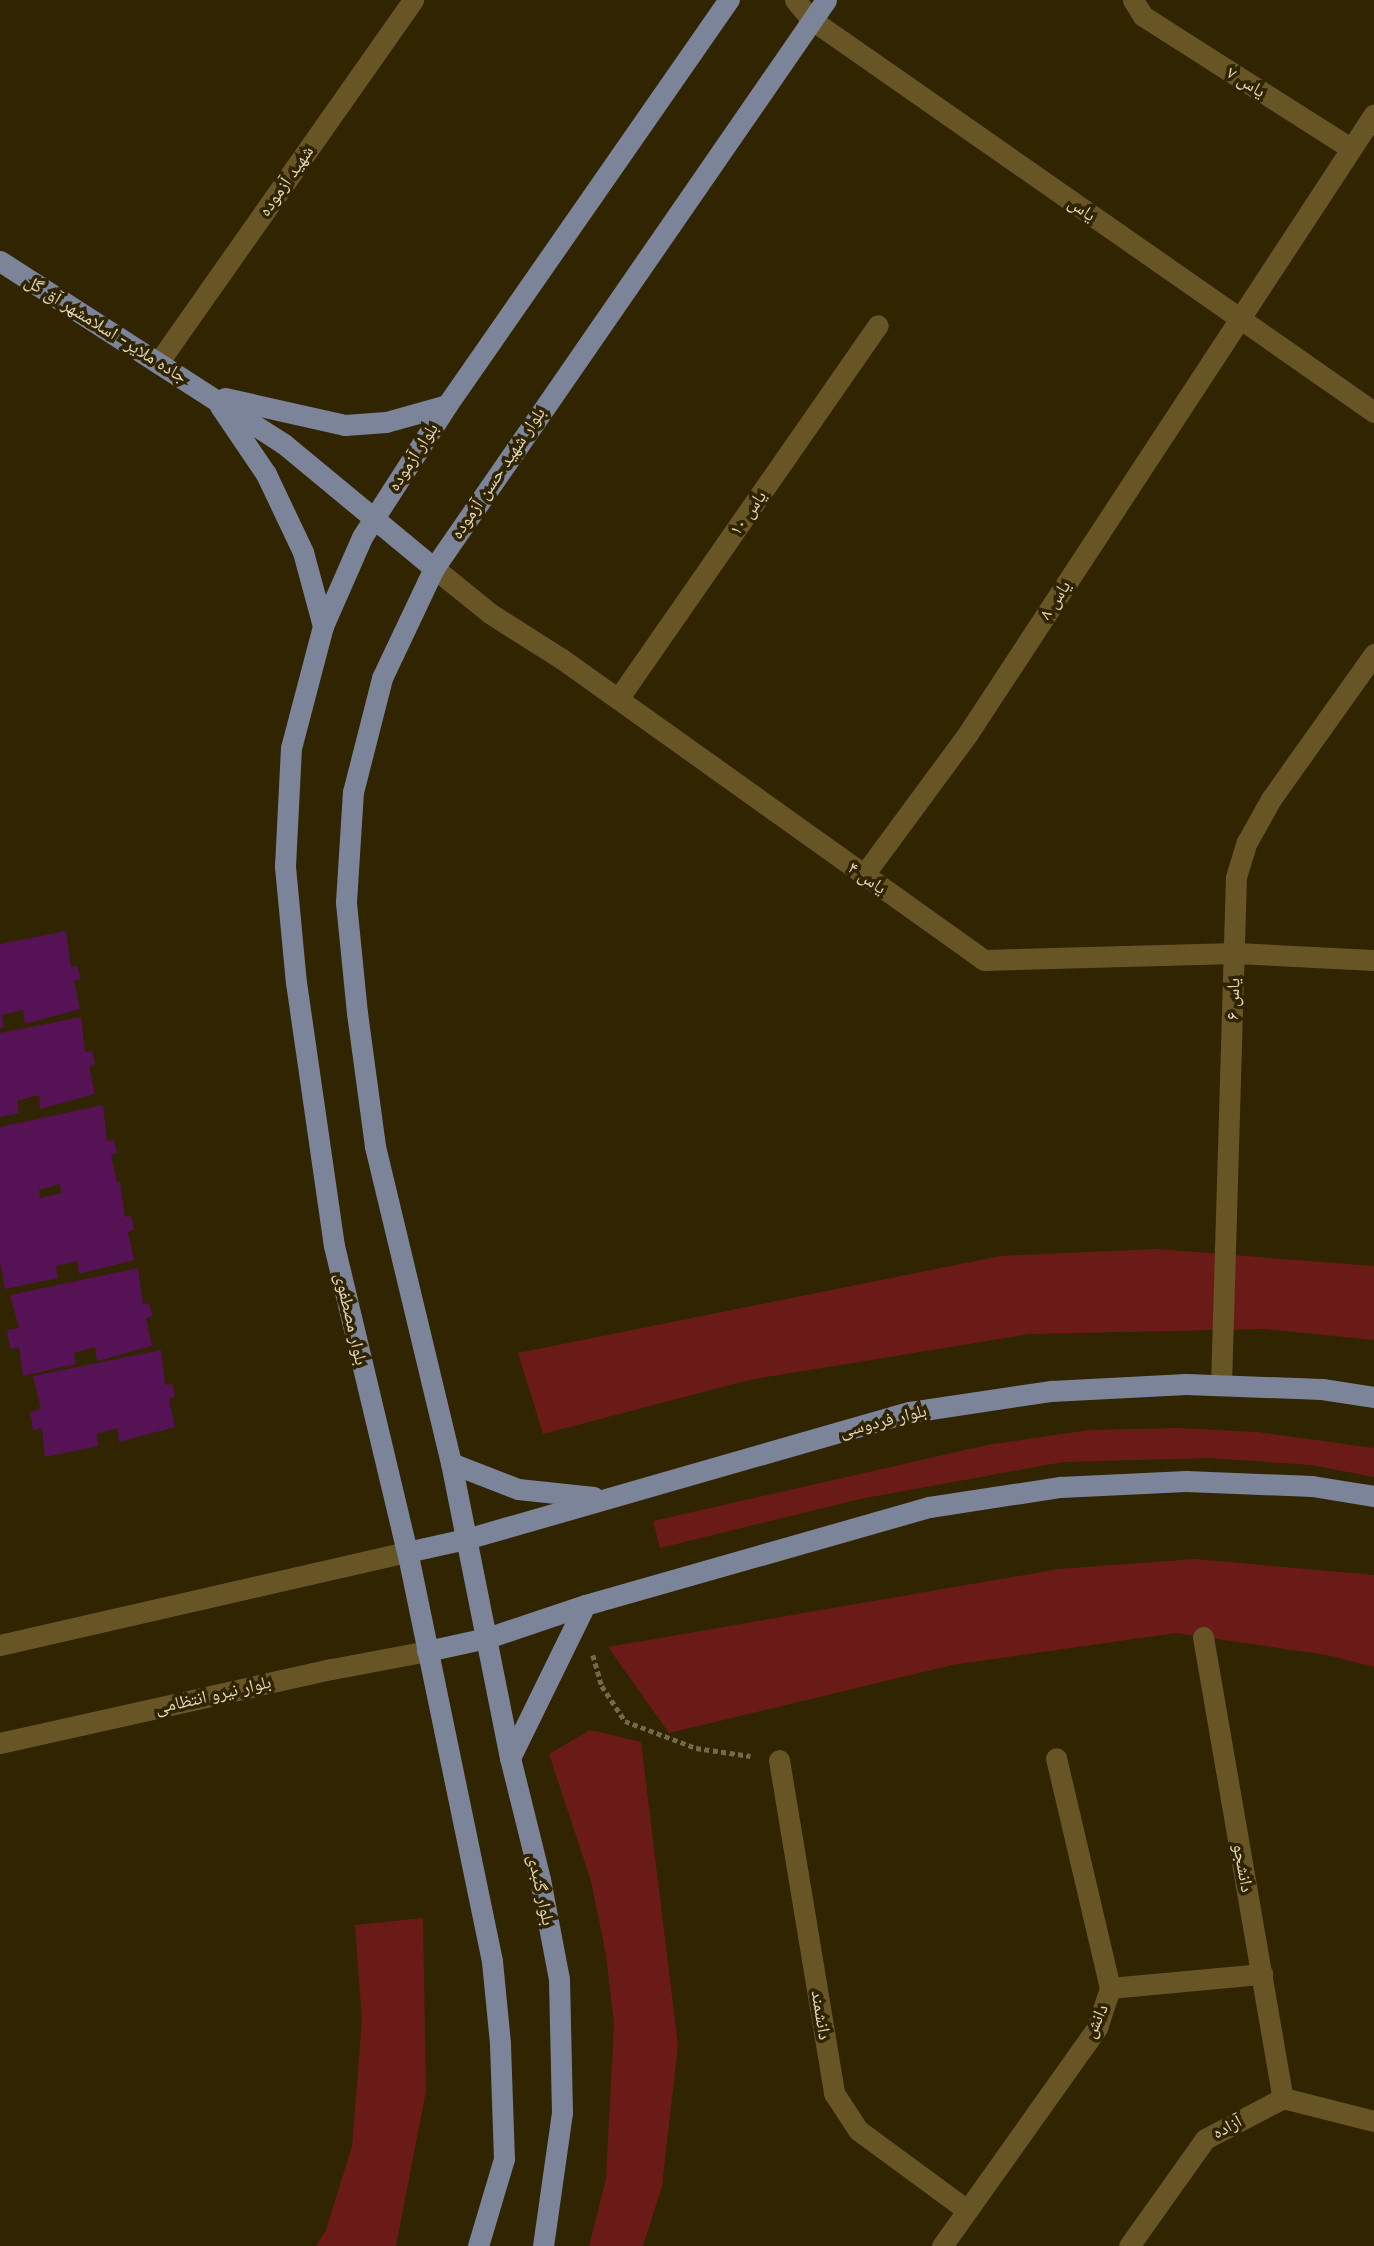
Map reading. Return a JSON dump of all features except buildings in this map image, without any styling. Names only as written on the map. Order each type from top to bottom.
[{"type":"main road","name":"بلوار آزموده","points":[[296,984],[285,866],[291,748],[323,626],[362,537],[447,405],[729,0]]},
{"type":"main road","name":"بلوار شهید حسن آزموده","points":[[451,1464],[375,1146],[357,1013],[346,902],[353,792],[382,678],[434,568],[826,0]]},
{"type":"main road","name":"جاده ملایر- اسلامشهر آق گل","points":[[0,261],[284,444],[434,568]]},
{"type":"main road","points":[[212,396],[345,425],[386,422],[447,405]]},
{"type":"main road","points":[[212,396],[271,485],[303,552],[323,626]]},
{"type":"main road","name":"بلوار مصطفوی","points":[[296,984],[334,1246],[407,1552],[427,1651]]},
{"type":"main road","name":"بلوار فردوسی","points":[[407,1552],[466,1539],[910,1412],[1051,1391],[1186,1384],[1322,1389],[1374,1397]]},
{"type":"main road","points":[[451,1464],[518,1489],[606,1499]]},
{"type":"main road","points":[[451,1464],[466,1539]]},
{"type":"main road","points":[[478,2246],[504,2159],[500,2043],[492,1961],[427,1651],[487,1638],[585,1605],[929,1507],[1060,1487],[1186,1481],[1312,1486],[1374,1496]]},
{"type":"main road","name":"بلوار گنبدی","points":[[466,1539],[510,1758],[540,1879],[559,1979],[562,2112],[543,2246]]},
{"type":"main road","points":[[510,1758],[585,1605]]},
{"type":"street","name":"شهید آزموده","points":[[158,363],[413,0]]},
{"type":"street","name":"یاس","points":[[795,0],[812,20],[1374,412]]},
{"type":"street","name":"یاس ۷","points":[[1138,8],[1350,148]]},
{"type":"street","points":[[1240,318],[1374,114]]},
{"type":"street","name":"یاس ۸","points":[[863,876],[967,735],[1240,318]]},
{"type":"street","name":"یاس ۱۰","points":[[618,699],[878,326]]},
{"type":"street","name":"یاس ۴","points":[[434,568],[491,614],[618,699],[984,960],[1235,953],[1374,960]]},
{"type":"street","name":"یاس ۶","points":[[1221,1385],[1236,877],[1247,842],[1271,799],[1374,654]]},
{"type":"street","points":[[0,1645],[407,1552]]},
{"type":"street","name":"دانشجو","points":[[1203,1637],[1283,2098]]},
{"type":"street","name":"بلوار نیرو انتظامی","points":[[0,1744],[331,1668],[427,1651]]},
{"type":"street","name":"دانش","points":[[942,2246],[1097,2028],[1110,1988],[1056,1758]]},
{"type":"street","name":"دانشمند","points":[[779,1760],[834,2093],[858,2130],[968,2210]]},
{"type":"street","points":[[1110,1988],[1262,1974]]},
{"type":"street","points":[[1283,2098],[1374,2121]]},
{"type":"street","name":"آزاده","points":[[1129,2246],[1205,2139],[1283,2098]]},
{"type":"path","points":[[585,1605],[589,1643],[602,1686],[625,1720],[696,1748],[779,1760]]},
{"type":"shaded area","points":[[1156,1249],[1374,1266],[1374,1340],[1265,1329],[1030,1334],[749,1380],[543,1434],[518,1353],[1000,1256]]},
{"type":"shaded area","points":[[1178,1428],[1258,1432],[1374,1448],[1374,1477],[1311,1465],[1209,1458],[1063,1462],[860,1499],[660,1548],[653,1521],[987,1445],[1090,1430]]},
{"type":"shaded area","points":[[1195,1559],[1374,1575],[1374,1667],[1327,1655],[1176,1633],[952,1665],[669,1733],[608,1647],[1059,1569]]},
{"type":"shaded area","points":[[590,1730],[641,1742],[678,2045],[662,2186],[643,2246],[589,2246],[606,2179],[614,2024],[606,1955],[591,1881],[549,1754]]},
{"type":"shaded area","points":[[423,1918],[426,2091],[396,2246],[316,2246],[326,2230],[352,2146],[362,2020],[355,1925]]}]
